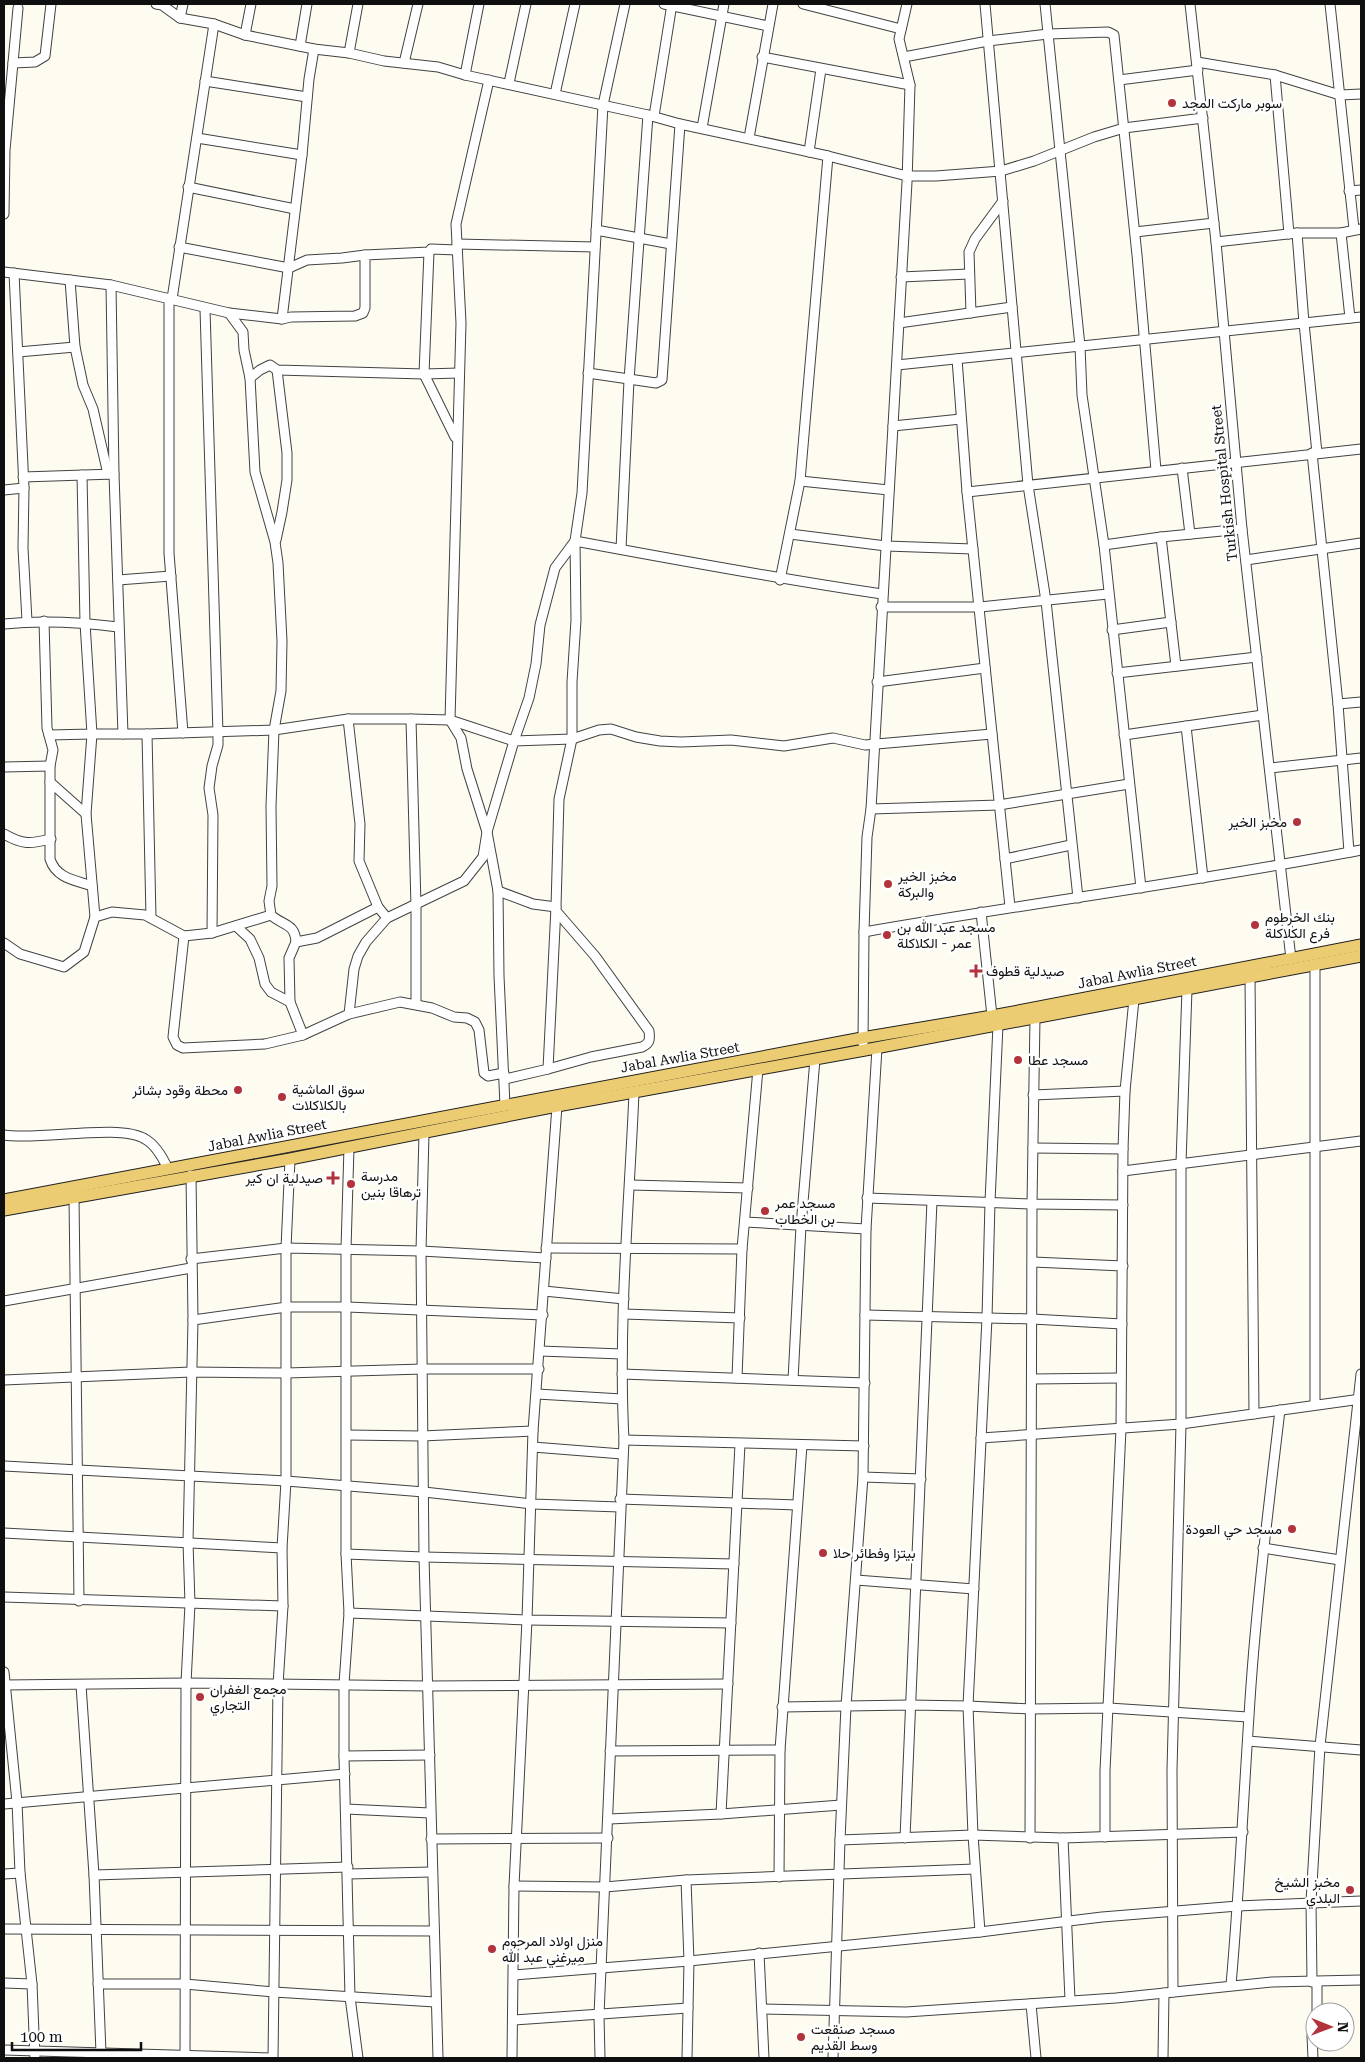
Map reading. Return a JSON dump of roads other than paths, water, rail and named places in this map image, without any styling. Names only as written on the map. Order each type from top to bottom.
[{"type":"main road","name":"Jabal Awlia Street","points":[[4,1210],[877,1048],[995,1020],[1361,945]]},
{"type":"main road","name":"Jabal Awlia Street","points":[[4,1200],[862,1038],[995,1020],[1035,1018],[1361,956]]},
{"type":"street","points":[[13,63],[35,62],[45,56],[51,4]]},
{"type":"street","points":[[156,4],[162,5],[180,18],[214,24],[245,35],[384,61],[438,66],[465,75],[509,83],[907,176],[936,176],[1000,171],[1034,161],[1094,137],[1124,128],[1203,118]]},
{"type":"street","points":[[180,18],[183,4]]},
{"type":"street","points":[[245,35],[251,4]]},
{"type":"street","points":[[300,46],[307,4]]},
{"type":"street","points":[[349,53],[358,4]]},
{"type":"street","points":[[404,63],[418,4]]},
{"type":"street","points":[[465,75],[479,4]]},
{"type":"street","points":[[509,83],[526,4]]},
{"type":"street","points":[[555,94],[575,4]]},
{"type":"street","points":[[548,1069],[559,800],[572,739],[572,682],[576,620],[575,541],[582,492],[603,106],[625,4]]},
{"type":"street","points":[[621,549],[629,380],[639,237],[651,116],[670,4],[768,26]]},
{"type":"street","points":[[702,128],[724,4]]},
{"type":"street","points":[[749,138],[772,4]]},
{"type":"street","points":[[803,4],[901,29]]},
{"type":"street","points":[[865,1050],[862,1038],[867,837],[907,176],[910,85],[899,39],[906,4]]},
{"type":"street","points":[[985,4],[1028,485],[1046,601],[1065,794],[1078,898]]},
{"type":"street","points":[[1045,4],[1080,346],[1082,395],[1104,545],[1141,888]]},
{"type":"street","name":"Turkish Hospital Street","points":[[1190,4],[1216,242],[1242,529],[1291,959]]},
{"type":"street","points":[[1216,242],[1293,233],[1341,233],[1358,229],[1349,191],[1330,4]]},
{"type":"street","points":[[4,214],[6,111],[18,8]]},
{"type":"street","points":[[183,733],[169,553],[170,298],[214,24]]},
{"type":"street","points":[[904,57],[988,41],[1048,34],[1111,33],[1114,35],[1135,232],[1156,470]]},
{"type":"street","points":[[282,319],[314,49]]},
{"type":"street","points":[[762,57],[910,85]]},
{"type":"street","points":[[1119,80],[1198,66],[1275,75],[1340,95],[1361,94]]},
{"type":"street","points":[[809,152],[821,69]]},
{"type":"street","points":[[1275,75],[1304,323],[1322,549],[1338,704],[1349,852]]},
{"type":"street","points":[[490,80],[456,224],[461,323],[456,439],[450,720],[461,738],[468,769],[487,832],[498,891],[499,976],[505,1105]]},
{"type":"street","points":[[205,82],[307,97]]},
{"type":"street","points":[[588,374],[656,384],[662,380],[680,124]]},
{"type":"street","points":[[197,138],[302,155]]},
{"type":"street","points":[[780,580],[800,481],[828,156]]},
{"type":"street","points":[[188,187],[296,209]]},
{"type":"street","points":[[1349,191],[1361,190]]},
{"type":"street","points":[[971,313],[968,274],[971,247],[1003,201]]},
{"type":"street","points":[[1135,232],[1214,222]]},
{"type":"street","points":[[596,230],[671,244]]},
{"type":"street","points":[[1341,233],[1350,318]]},
{"type":"street","points":[[179,247],[289,268],[307,260],[429,252],[431,249],[457,247],[595,247]]},
{"type":"street","points":[[429,252],[424,374],[456,439]]},
{"type":"street","points":[[4,272],[110,285],[170,298],[205,309],[282,319],[291,317],[361,315],[365,308],[365,255]]},
{"type":"street","points":[[14,274],[24,488],[23,548],[27,621]]},
{"type":"street","points":[[901,277],[968,274]]},
{"type":"street","points":[[70,280],[75,347],[83,385],[93,409],[111,474]]},
{"type":"street","points":[[110,285],[111,474],[118,580],[118,627],[123,734]]},
{"type":"street","points":[[899,323],[1012,306]]},
{"type":"street","points":[[205,309],[218,732],[218,745],[212,766],[210,788],[213,815],[212,933]]},
{"type":"street","points":[[229,313],[243,332],[244,350],[250,378],[255,472],[275,542],[278,564],[282,642],[281,691],[274,730],[271,806],[272,886],[269,901],[271,915]]},
{"type":"street","points":[[897,365],[1361,317]]},
{"type":"street","points":[[18,352],[75,347]]},
{"type":"street","points":[[957,359],[967,492],[1010,907]]},
{"type":"street","points":[[250,378],[260,370],[270,366],[277,370],[424,374],[459,373]]},
{"type":"street","points":[[275,542],[287,480],[277,370]]},
{"type":"street","points":[[893,426],[962,419]]},
{"type":"street","points":[[967,492],[1235,461],[1361,449]]},
{"type":"street","points":[[1182,468],[1190,534]]},
{"type":"street","points":[[23,477],[111,474]]},
{"type":"street","points":[[4,943],[20,954],[64,967],[84,952],[95,917],[86,814],[92,734],[85,623],[82,475]]},
{"type":"street","points":[[800,481],[889,490]]},
{"type":"street","points":[[4,490],[24,488]]},
{"type":"street","points":[[1104,545],[1242,529]]},
{"type":"street","points":[[790,534],[886,546],[973,549]]},
{"type":"street","points":[[1162,537],[1176,666]]},
{"type":"street","points":[[575,541],[660,555],[780,580],[882,594]]},
{"type":"street","points":[[349,1014],[354,969],[358,956],[366,942],[387,918],[416,906],[464,881],[483,857],[487,832],[529,698],[536,664],[540,626],[555,568],[575,541]]},
{"type":"street","points":[[1246,560],[1361,543]]},
{"type":"street","points":[[118,580],[171,576]]},
{"type":"street","points":[[881,607],[980,607],[1108,594]]},
{"type":"street","points":[[4,624],[44,621],[118,627]]},
{"type":"street","points":[[44,621],[49,735],[53,750],[50,766],[50,859],[53,868],[62,876],[92,886]]},
{"type":"street","points":[[1112,630],[1171,622]]},
{"type":"street","points":[[1117,673],[1257,657]]},
{"type":"street","points":[[877,682],[985,668]]},
{"type":"street","points":[[1338,704],[1361,702]]},
{"type":"street","points":[[1124,735],[1263,715]]},
{"type":"street","points":[[348,719],[360,824],[359,861],[378,907],[387,918]]},
{"type":"street","points":[[49,735],[274,730],[348,719],[450,720],[514,741],[572,739],[599,730],[611,729],[636,737],[680,742],[731,740],[784,746],[833,738],[858,745],[873,745],[992,734]]},
{"type":"street","points":[[411,719],[416,906],[416,1004]]},
{"type":"street","points":[[1186,726],[1203,878]]},
{"type":"street","points":[[147,734],[151,918]]},
{"type":"street","points":[[1270,768],[1361,758]]},
{"type":"street","points":[[4,767],[50,766]]},
{"type":"street","points":[[50,782],[86,814]]},
{"type":"street","points":[[870,809],[999,805],[1129,784]]},
{"type":"street","points":[[4,834],[29,845],[51,839]]},
{"type":"street","points":[[1005,859],[1071,845]]},
{"type":"street","points":[[864,932],[1010,907],[1203,878],[1361,850]]},
{"type":"street","points":[[184,936],[173,1037],[177,1044],[183,1048],[265,1044],[303,1035],[349,1014],[389,1003],[400,1002],[432,1008],[454,1017],[467,1018],[475,1022],[481,1038],[484,1073],[488,1076],[505,1076],[548,1069],[648,1044],[650,1039],[649,1031],[595,956],[556,909],[533,904],[498,891]]},
{"type":"street","points":[[296,942],[317,938],[378,907]]},
{"type":"street","points":[[95,917],[112,912],[145,915],[184,936],[212,933],[271,915],[292,928],[296,934],[296,942],[290,958],[290,1002],[303,1035]]},
{"type":"street","points":[[980,1932],[973,1835],[968,1706],[987,1318],[995,1020],[981,912]]},
{"type":"street","points":[[237,926],[250,939],[259,958],[265,984],[271,992],[290,1002]]},
{"type":"street","points":[[1314,964],[1316,1404]]},
{"type":"street","points":[[1250,977],[1254,1414]]},
{"type":"street","points":[[1163,2058],[1169,1993],[1172,1912],[1174,1712],[1181,1424],[1181,1163],[1188,989]]},
{"type":"street","points":[[1105,1836],[1106,1771],[1121,1429],[1120,1378],[1125,1091],[1134,999]]},
{"type":"street","points":[[1030,1838],[1032,1204],[1035,1018]]},
{"type":"street","points":[[833,2058],[846,1706],[864,1446],[867,1198],[877,1048]]},
{"type":"street","points":[[793,1380],[801,1226],[816,1059]]},
{"type":"street","points":[[736,1378],[742,1249],[758,1069]]},
{"type":"street","points":[[1033,1095],[1125,1091]]},
{"type":"street","points":[[600,2058],[599,2015],[624,1440],[622,1354],[634,1093]]},
{"type":"street","points":[[512,2058],[514,2020],[514,1886],[532,1504],[533,1431],[557,1106]]},
{"type":"street","points":[[4,1135],[43,1136],[124,1132],[145,1139],[160,1152],[168,1169]]},
{"type":"street","points":[[424,1133],[421,1251],[422,1436],[431,1872],[438,2058]]},
{"type":"street","points":[[1123,1171],[1361,1141]]},
{"type":"street","points":[[350,1147],[346,1249],[348,1486],[346,1554],[349,1613],[344,1684],[344,1756],[350,1931],[350,1997],[358,2058]]},
{"type":"street","points":[[1033,1148],[1123,1149]]},
{"type":"street","points":[[4,2050],[35,2055],[101,2053],[185,2057],[272,2058],[278,1780],[278,1685],[283,1606],[282,1548],[286,1481],[286,1248],[290,1158]]},
{"type":"street","points":[[185,2057],[186,1683],[190,1604],[188,1542],[191,1476],[193,1320],[191,1175]]},
{"type":"street","points":[[630,1185],[748,1188]]},
{"type":"street","points":[[74,1197],[80,1601]]},
{"type":"street","points":[[867,1198],[1123,1205]]},
{"type":"street","points":[[906,1838],[910,1705],[929,1316],[932,1201]]},
{"type":"street","points":[[745,1222],[866,1229]]},
{"type":"street","points":[[4,1301],[191,1264],[286,1248],[421,1251],[546,1258]]},
{"type":"street","points":[[546,1248],[742,1249]]},
{"type":"street","points":[[1033,1262],[1123,1266]]},
{"type":"street","points":[[544,1291],[624,1299]]},
{"type":"street","points":[[193,1320],[286,1307],[347,1307],[543,1315]]},
{"type":"street","points":[[624,1314],[740,1318]]},
{"type":"street","points":[[865,1315],[1032,1319],[1122,1324]]},
{"type":"street","points":[[540,1351],[622,1354]]},
{"type":"street","points":[[4,1380],[191,1372],[286,1373],[423,1369],[539,1369]]},
{"type":"street","points":[[622,1374],[865,1383]]},
{"type":"street","points":[[1316,2002],[1311,1902],[1320,1746],[1360,1399],[1361,1374]]},
{"type":"street","points":[[1032,1379],[1120,1378]]},
{"type":"street","points":[[537,1394],[622,1399]]},
{"type":"street","points":[[981,1438],[1181,1424],[1360,1399]]},
{"type":"street","points":[[1230,1985],[1243,1832],[1248,1717],[1264,1548],[1280,1410]]},
{"type":"street","points":[[347,1435],[422,1436],[533,1431]]},
{"type":"street","points":[[624,1440],[864,1446]]},
{"type":"street","points":[[721,1814],[740,1444]]},
{"type":"street","points":[[779,1877],[782,1707],[802,1445]]},
{"type":"street","points":[[533,1447],[622,1454]]},
{"type":"street","points":[[4,1466],[78,1468],[286,1481],[424,1492],[532,1504],[738,1503],[797,1505]]},
{"type":"street","points":[[862,1476],[921,1479]]},
{"type":"street","points":[[4,1533],[282,1548]]},
{"type":"street","points":[[1264,1548],[1340,1560]]},
{"type":"street","points":[[346,1554],[424,1558],[734,1564]]},
{"type":"street","points":[[856,1580],[974,1589]]},
{"type":"street","points":[[4,1598],[283,1606]]},
{"type":"street","points":[[349,1613],[527,1620],[731,1623]]},
{"type":"street","points":[[4,1672],[17,1802],[25,1929],[32,1984],[35,2055]]},
{"type":"street","points":[[4,1686],[186,1683],[428,1686],[728,1684]]},
{"type":"street","points":[[81,1685],[94,1875],[101,2053]]},
{"type":"street","points":[[782,1707],[910,1705],[1031,1709],[1109,1708],[1248,1717]]},
{"type":"street","points":[[1248,1741],[1361,1750]]},
{"type":"street","points":[[610,1751],[780,1750]]},
{"type":"street","points":[[344,1756],[430,1755]]},
{"type":"street","points":[[4,1804],[88,1795],[345,1774]]},
{"type":"street","points":[[609,1819],[721,1814],[842,1805]]},
{"type":"street","points":[[346,1809],[430,1813]]},
{"type":"street","points":[[840,1840],[973,1835],[1063,1838],[1243,1832]]},
{"type":"street","points":[[431,1839],[516,1837],[608,1838]]},
{"type":"street","points":[[1063,1838],[1070,2000]]},
{"type":"street","points":[[94,1875],[276,1868],[431,1872]]},
{"type":"street","points":[[514,1886],[605,1887],[686,1880],[975,1869]]},
{"type":"street","points":[[4,1874],[20,1873]]},
{"type":"street","points":[[686,1880],[689,1961],[687,2058]]},
{"type":"street","points":[[514,1975],[689,1961],[980,1932],[1068,1920],[1238,1906],[1361,1901]]},
{"type":"street","points":[[4,1928],[434,1931]]},
{"type":"street","points":[[759,1953],[764,2058]]},
{"type":"street","points":[[762,2009],[906,2012],[1169,1993],[1230,1985],[1361,1980]]},
{"type":"street","points":[[4,1984],[32,1984]]},
{"type":"street","points":[[98,1984],[185,1984],[274,1992],[435,2002]]},
{"type":"street","points":[[1031,2004],[1036,2058]]},
{"type":"street","points":[[514,2020],[688,2008]]},
{"type":"place","name":"سوبر ماركت المجد","points":[[1172,103]]},
{"type":"place","name":"مخبز الخير","points":[[1297,822]]},
{"type":"place","name":"مخبز الخير والبركة","points":[[888,884]]},
{"type":"place","name":"بنك الخرطوم فرع الكلاكلة","points":[[1255,925]]},
{"type":"place","name":"مسجد عبد الله بن عمر - الكلاكلة","points":[[887,935]]},
{"type":"place","name":"صيدلية قطوف","points":[[976,971]]},
{"type":"place","name":"مسجد عطا","points":[[1018,1060]]},
{"type":"place","name":"محطة وقود بشائر","points":[[238,1090]]},
{"type":"place","name":"سوق الماشية بالكلاكلات","points":[[282,1097]]},
{"type":"place","name":"صيدلية ان كير","points":[[333,1178]]},
{"type":"place","name":"مدرسة ترهاقا بنين","points":[[351,1184]]},
{"type":"place","name":"مسجد عمر بن الخطاب","points":[[765,1211]]},
{"type":"place","name":"مسجد حي العودة","points":[[1292,1529]]},
{"type":"place","name":"بيتزا وفطائر حلا","points":[[823,1553]]},
{"type":"place","name":"مجمع الغفران التجاري","points":[[200,1697]]},
{"type":"place","name":"مخبز الشيخ البلدي","points":[[1350,1890]]},
{"type":"place","name":"منزل اولاد المرحوم ميرغني عبد الله","points":[[492,1949]]},
{"type":"place","name":"مسجد صنقعت وسط القديم","points":[[801,2037]]}]
